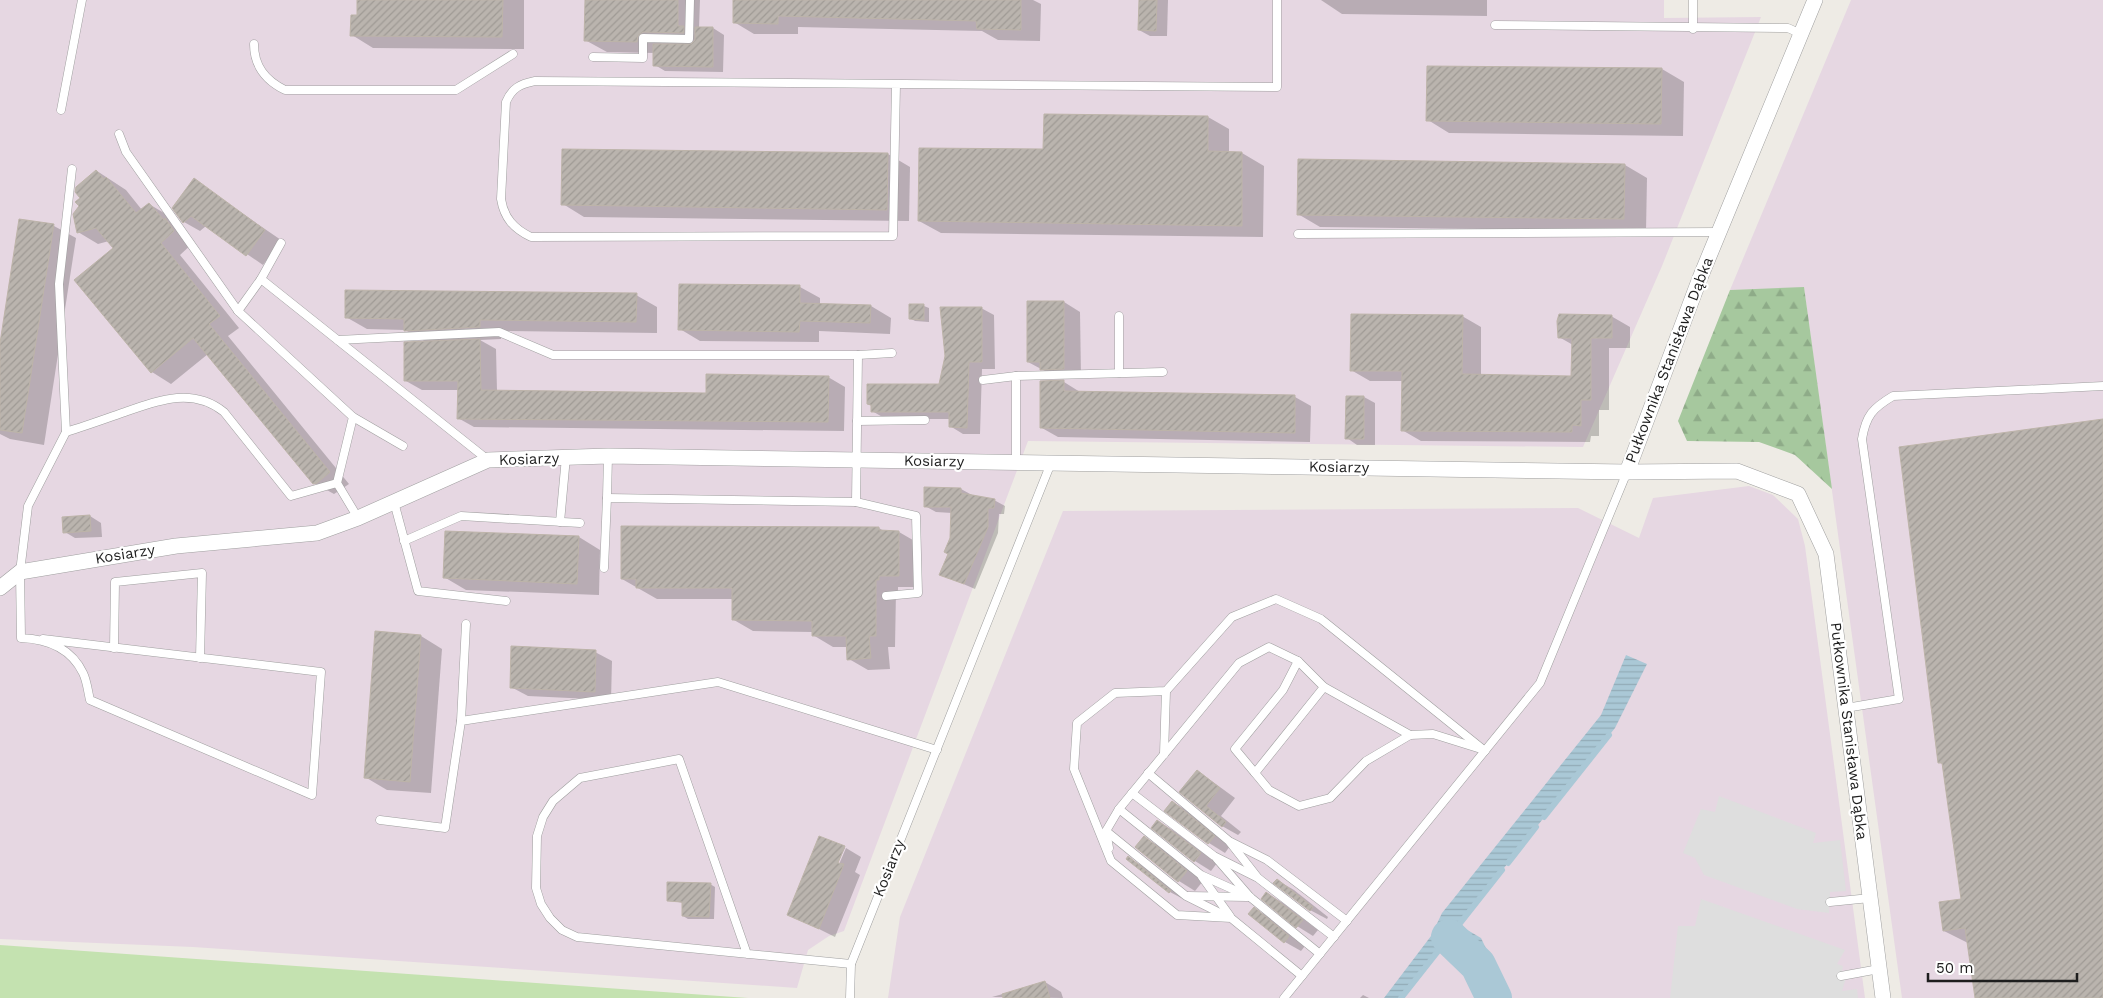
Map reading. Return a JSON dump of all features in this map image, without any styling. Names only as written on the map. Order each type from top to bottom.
[{"type":"street","name":"Pułkownika Stanisława Dąbka","points":[[1815,0],[1719,232],[1627,472],[1737,471],[1798,494],[1826,554],[1883,998]]},
{"type":"street","name":"Kosiarzy","points":[[0,588],[20,572],[176,546],[318,533],[358,518],[488,460],[608,456],[1627,472]]},
{"type":"lane","points":[[61,110],[82,0]]},
{"type":"lane","points":[[593,57],[642,58],[643,38],[689,40],[690,0]]},
{"type":"lane","points":[[896,84],[893,236],[532,237],[520,232],[503,212],[501,199],[506,102],[510,93],[525,83],[545,81],[1277,87],[1277,0]]},
{"type":"lane","points":[[1693,0],[1693,29]]},
{"type":"lane","points":[[1495,25],[1693,29],[1788,28],[1802,34]]},
{"type":"lane","points":[[254,44],[254,58],[261,72],[273,84],[285,90],[456,90],[512,54]]},
{"type":"lane","points":[[119,134],[126,152],[238,312],[353,417],[403,446]]},
{"type":"lane","points":[[43,639],[64,650],[84,673],[90,700],[312,795],[321,672],[43,639],[21,638],[20,572],[28,506],[66,432],[59,284],[72,169]]},
{"type":"lane","points":[[1298,234],[1719,232]]},
{"type":"lane","points":[[238,312],[262,280],[281,244]]},
{"type":"lane","points":[[262,280],[488,460]]},
{"type":"lane","points":[[1119,316],[1119,374]]},
{"type":"lane","points":[[338,340],[499,332],[552,355],[858,355],[892,353]]},
{"type":"lane","points":[[856,502],[858,355]]},
{"type":"lane","points":[[983,380],[1016,376],[1163,372]]},
{"type":"lane","points":[[1016,376],[1016,462]]},
{"type":"lane","points":[[1846,708],[1899,699],[1862,439],[1864,424],[1874,408],[1893,396],[2103,386]]},
{"type":"lane","points":[[66,432],[163,399],[180,396],[196,398],[213,403],[224,412],[291,496],[337,483]]},
{"type":"lane","points":[[353,417],[337,483],[358,518]]},
{"type":"lane","points":[[857,421],[925,420]]},
{"type":"lane","points":[[604,568],[608,456]]},
{"type":"lane","points":[[560,522],[566,457]]},
{"type":"lane","name":"Kosiarzy","points":[[850,998],[851,964],[1051,463]]},
{"type":"lane","points":[[1284,998],[1540,683],[1627,472]]},
{"type":"lane","points":[[607,498],[856,502],[916,516],[918,594],[886,596]]},
{"type":"lane","points":[[394,502],[418,591],[506,601]]},
{"type":"lane","points":[[404,541],[461,516],[580,523]]},
{"type":"lane","points":[[114,648],[115,582],[202,573],[200,658]]},
{"type":"lane","points":[[1164,754],[1166,691],[1232,617],[1276,599],[1321,619],[1485,751]]},
{"type":"lane","points":[[380,820],[445,828],[461,721],[466,624]]},
{"type":"lane","points":[[1110,861],[1106,831],[1119,809],[1239,663],[1269,647],[1298,661],[1324,686],[1410,735]]},
{"type":"lane","points":[[1298,661],[1283,690],[1235,749],[1269,790],[1299,806],[1330,798],[1366,761],[1410,735],[1433,734],[1485,751]]},
{"type":"lane","points":[[461,721],[718,682],[937,750]]},
{"type":"lane","points":[[1256,773],[1324,686]]},
{"type":"lane","points":[[1166,691],[1115,693],[1077,723],[1074,769],[1110,861],[1177,915],[1231,918]]},
{"type":"lane","points":[[747,954],[679,759],[580,778],[553,801],[543,817],[537,836],[536,888],[541,904],[562,930],[577,937],[747,954],[851,964]]},
{"type":"lane","points":[[1148,773],[1229,841],[1258,878]]},
{"type":"lane","points":[[1132,793],[1214,856],[1258,878],[1334,937]]},
{"type":"lane","points":[[1119,809],[1201,875],[1250,897]]},
{"type":"lane","points":[[1106,831],[1186,896],[1231,918],[1302,976]]},
{"type":"lane","points":[[1229,841],[1267,860],[1346,921]]},
{"type":"lane","points":[[1214,856],[1250,897],[1320,954]]},
{"type":"lane","points":[[1201,875],[1231,918]]},
{"type":"lane","points":[[1186,896],[1250,897]]},
{"type":"lane","points":[[1830,902],[1870,898]]},
{"type":"lane","points":[[1841,976],[1879,969]]},
{"type":"shaded area","points":[[0,0],[1664,0],[1664,18],[1761,17],[1662,266],[1583,447],[1028,441],[844,931],[829,936],[808,950],[797,988],[193,947],[0,939]]},
{"type":"shaded area","points":[[1851,0],[2103,0],[2103,998],[1902,998],[1804,288],[1730,290]]},
{"type":"shaded area","points":[[1749,486],[1773,495],[1798,519],[1805,546],[1865,998],[888,998],[900,917],[1063,511],[1578,508],[1639,538],[1653,498]]},
{"type":"shaded area","points":[[1719,796],[1816,833],[1813,843],[1840,840],[1846,891],[1830,892],[1829,913],[1797,909],[1704,875],[1695,858],[1683,853],[1701,809],[1715,812]]},
{"type":"shaded area","points":[[1701,899],[1845,950],[1837,964],[1843,966],[1841,976],[1846,978],[1842,991],[1857,989],[1858,998],[1670,998],[1678,926],[1695,926]]},
{"type":"green space","points":[[1804,287],[1832,489],[1795,455],[1759,442],[1687,441],[1678,421],[1730,290]]},
{"type":"green space","points":[[0,945],[748,998],[0,998]]},
{"type":"water","points":[[1626,655],[1647,664],[1615,728],[1401,998],[1384,998],[1431,936],[1442,913],[1601,715]]},
{"type":"water","points":[[1464,928],[1481,938],[1510,998],[1481,998],[1455,941]]},
{"type":"building","points":[[357,0],[503,0],[502,37],[350,36],[351,15],[357,15]]},
{"type":"building","points":[[585,0],[678,0],[678,26],[684,26],[684,33],[643,32],[638,36],[637,42],[584,41]]},
{"type":"building","points":[[733,0],[1021,0],[1021,30],[977,29],[976,21],[778,16],[778,24],[733,23]]},
{"type":"building","points":[[1139,0],[1157,0],[1156,31],[1138,30]]},
{"type":"building","points":[[695,27],[713,27],[713,67],[653,66],[653,44],[691,44],[695,40]]},
{"type":"building","points":[[1427,66],[1662,68],[1661,124],[1426,121]]},
{"type":"building","points":[[1044,114],[1208,116],[1208,151],[1242,152],[1242,226],[918,221],[919,148],[1043,149]]},
{"type":"building","points":[[562,149],[888,153],[887,210],[561,205]]},
{"type":"building","points":[[1298,159],[1625,164],[1624,219],[1297,215]]},
{"type":"building","points":[[96,170],[104,179],[106,177],[136,213],[149,203],[164,220],[165,218],[174,231],[161,243],[220,316],[209,324],[330,472],[317,483],[313,484],[193,338],[151,373],[74,280],[113,248],[96,228],[77,233],[73,214],[79,206],[75,202],[80,198],[75,192],[76,187]]},
{"type":"building","points":[[194,178],[265,230],[246,256],[191,216],[183,223],[172,208]]},
{"type":"building","points":[[19,219],[54,224],[22,433],[0,430],[0,343]]},
{"type":"building","points":[[679,284],[800,285],[800,303],[871,305],[870,323],[800,321],[799,332],[678,330]]},
{"type":"building","points":[[345,290],[637,293],[636,322],[480,320],[480,327],[404,331],[404,319],[345,318]]},
{"type":"building","points":[[1027,301],[1064,301],[1064,369],[1040,370],[1040,362],[1027,362]]},
{"type":"building","points":[[909,304],[924,304],[924,320],[909,319]]},
{"type":"building","points":[[940,307],[982,307],[982,362],[969,362],[967,428],[949,427],[949,412],[871,412],[871,405],[867,404],[867,384],[939,384],[945,356]]},
{"type":"building","points":[[1351,314],[1463,315],[1462,374],[1571,376],[1572,338],[1558,338],[1557,321],[1559,314],[1612,315],[1612,338],[1591,338],[1591,400],[1581,400],[1581,426],[1572,425],[1572,432],[1401,431],[1402,371],[1350,371]]},
{"type":"building","points":[[480,339],[481,390],[706,393],[706,374],[829,376],[828,422],[457,419],[458,381],[404,381],[404,342]]},
{"type":"building","points":[[1064,380],[1064,391],[1295,395],[1295,433],[1040,428],[1040,381]]},
{"type":"building","points":[[1346,396],[1364,396],[1364,439],[1345,439]]},
{"type":"building","points":[[2103,419],[2103,998],[1975,998],[1965,928],[1943,931],[1939,902],[1961,899],[1942,763],[1938,763],[1899,447]]},
{"type":"building","points":[[924,487],[961,488],[961,493],[995,499],[994,508],[988,508],[988,527],[964,584],[939,575],[948,554],[944,552],[950,538],[951,507],[924,507]]},
{"type":"building","points":[[90,515],[91,531],[63,533],[62,517]]},
{"type":"building","points":[[621,526],[879,527],[879,530],[899,531],[899,576],[879,576],[879,580],[876,580],[876,636],[869,636],[871,658],[847,660],[846,636],[812,636],[812,621],[732,620],[732,588],[636,588],[636,579],[621,579]]},
{"type":"building","points":[[445,531],[579,536],[577,584],[443,578]]},
{"type":"building","points":[[375,631],[421,635],[410,782],[364,778]]},
{"type":"building","points":[[511,646],[596,650],[595,692],[510,688]]},
{"type":"building","points":[[1197,770],[1220,788],[1206,806],[1226,822],[1222,827],[1179,792]]},
{"type":"building","points":[[1172,801],[1215,836],[1208,844],[1164,811]]},
{"type":"building","points":[[1157,820],[1201,853],[1194,862],[1151,828]]},
{"type":"building","points":[[819,836],[845,846],[838,863],[844,864],[819,929],[787,915]]},
{"type":"building","points":[[1144,836],[1187,871],[1178,882],[1135,847]]},
{"type":"building","points":[[1128,856],[1171,891],[1169,893],[1126,859]]},
{"type":"building","points":[[1277,879],[1313,907],[1310,911],[1273,883]]},
{"type":"building","points":[[667,882],[711,883],[709,917],[682,916],[682,902],[667,901]]},
{"type":"building","points":[[1266,892],[1303,920],[1296,928],[1261,899]]},
{"type":"building","points":[[1254,907],[1289,936],[1284,943],[1248,914]]},
{"type":"building","points":[[1045,981],[1050,998],[1003,998],[1002,994]]},
{"type":"waterway","points":[[1544,817],[1609,735]]},
{"type":"waterway","points":[[1508,863],[1536,827]]},
{"type":"waterway","points":[[1401,998],[1502,870]]},
{"type":"waterway","points":[[1449,937],[1478,965],[1494,998]]}]
